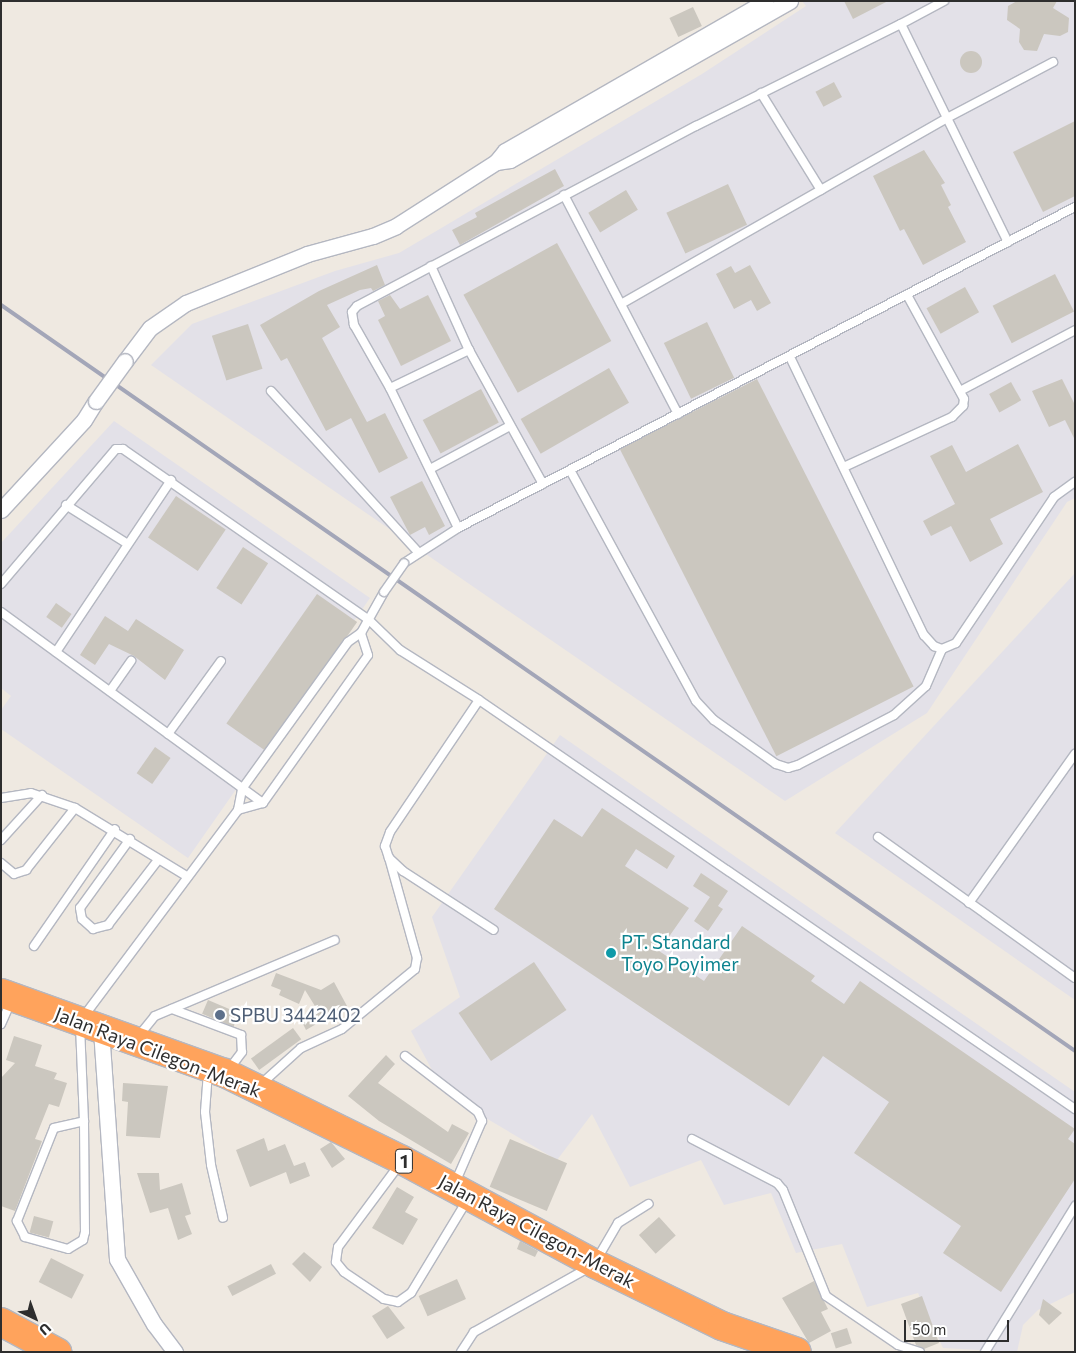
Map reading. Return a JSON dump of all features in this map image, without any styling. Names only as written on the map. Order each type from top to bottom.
[{"type":"highway","name":"Jalan Raya Cilegon-Merak","points":[[7,995],[216,1070],[257,1088],[402,1160],[595,1264],[754,1341],[797,1352]]},
{"type":"highway","points":[[1,1322],[57,1352]]},
{"type":"street","points":[[1,510],[84,420],[150,328],[186,303],[306,254],[373,236],[496,162],[505,151],[766,1]]},
{"type":"street","points":[[496,162],[510,160],[790,1]]},
{"type":"street","points":[[90,1026],[117,1259],[175,1352]]},
{"type":"lane","points":[[458,528],[390,388],[354,325],[352,312],[357,306],[564,195],[944,1]]},
{"type":"lane","points":[[901,24],[1008,242]]},
{"type":"lane","points":[[621,304],[947,118],[1053,62]]},
{"type":"lane","points":[[761,93],[821,190]]},
{"type":"lane","points":[[564,195],[678,414]]},
{"type":"lane","points":[[84,1121],[54,1128],[17,1221],[25,1237],[68,1249],[83,1240],[84,1121],[90,1026],[188,877],[238,810],[242,789],[348,642],[362,633],[384,592],[404,563],[417,551],[1075,207]]},
{"type":"lane","points":[[431,266],[469,350],[543,484]]},
{"type":"lane","points":[[846,466],[952,417],[962,406],[960,391],[907,295]]},
{"type":"lane","points":[[960,391],[1075,330]]},
{"type":"lane","points":[[390,388],[469,350]]},
{"type":"lane","points":[[790,356],[846,466],[924,635],[942,650]]},
{"type":"lane","points":[[271,391],[417,551]]},
{"type":"lane","points":[[430,469],[510,426]]},
{"type":"lane","points":[[1,584],[66,505],[116,449],[123,449],[171,480],[368,619],[400,650],[479,700],[1075,1109]]},
{"type":"lane","points":[[570,470],[696,701],[714,720],[776,764],[788,768],[798,765],[894,715],[926,686],[942,650],[956,643],[1054,497],[1075,482]]},
{"type":"lane","points":[[56,652],[126,543],[171,480]]},
{"type":"lane","points":[[66,505],[126,543]]},
{"type":"lane","points":[[1,612],[242,789],[264,803]]},
{"type":"lane","points":[[238,810],[264,803],[368,655],[362,633]]},
{"type":"lane","points":[[168,734],[221,660]]},
{"type":"lane","points":[[110,691],[131,661]]},
{"type":"lane","points":[[257,1088],[301,1048],[342,1029],[415,970],[417,958],[385,846],[390,832],[479,700]]},
{"type":"lane","points":[[969,903],[1075,754]]},
{"type":"lane","points":[[1,798],[17,794],[42,795],[75,808],[130,839],[158,860],[188,877]]},
{"type":"lane","points":[[1,840],[42,795]]},
{"type":"lane","points":[[1,862],[14,874],[26,870],[75,808]]},
{"type":"lane","points":[[34,946],[115,830]]},
{"type":"lane","points":[[878,837],[1075,978]]},
{"type":"lane","points":[[130,839],[80,908],[82,919],[92,929],[108,925],[158,860]]},
{"type":"lane","points":[[389,858],[494,930]]},
{"type":"lane","points":[[135,1041],[155,1016],[335,940]]},
{"type":"lane","points":[[1,1024],[7,995]]},
{"type":"lane","points":[[172,1009],[242,1034],[239,1057],[216,1070],[207,1130],[223,1218]]},
{"type":"lane","points":[[402,1160],[338,1247],[336,1262],[344,1272],[384,1299],[398,1302],[411,1293],[461,1191],[482,1121],[478,1112],[405,1056]]},
{"type":"lane","points":[[692,1139],[776,1183],[783,1190],[826,1296],[898,1345],[920,1352]]},
{"type":"lane","points":[[461,1352],[474,1332],[595,1264],[606,1239],[618,1223],[649,1204]]},
{"type":"lane","points":[[985,1352],[1075,1206]]},
{"type":"shaded area","points":[[802,1],[1075,1],[1075,498],[1067,502],[927,713],[785,801],[151,365],[192,324],[335,271],[399,253],[702,74],[806,6]]},
{"type":"shaded area","points":[[114,421],[370,598],[188,858],[1,729],[1,710],[11,696],[1,688],[1,543]]},
{"type":"shaded area","points":[[1075,573],[1075,1000],[835,833]]},
{"type":"shaded area","points":[[560,735],[1075,1092],[1075,1292],[1038,1310],[1023,1325],[1017,1352],[943,1348],[918,1293],[867,1307],[842,1244],[796,1253],[771,1193],[724,1205],[701,1160],[630,1187],[592,1114],[557,1160],[445,1094],[411,1031],[460,997],[432,917]]},
{"type":"building","points":[[844,1],[888,1],[853,19]]},
{"type":"building","points":[[1017,1],[1057,1],[1053,8],[1069,18],[1068,32],[1060,36],[1044,34],[1037,51],[1024,50],[1019,42],[1020,29],[1007,20],[1008,6]]},
{"type":"building","points":[[693,7],[702,26],[678,37],[669,18]]},
{"type":"building","points":[[971,51],[979,54],[982,62],[979,70],[971,73],[963,70],[960,62],[963,54]]},
{"type":"building","points":[[834,82],[842,97],[823,107],[815,92]]},
{"type":"building","points":[[1075,121],[1075,196],[1043,212],[1013,152]]},
{"type":"building","points":[[924,150],[945,183],[941,185],[951,205],[948,207],[966,242],[923,265],[904,229],[900,231],[873,176]]},
{"type":"building","points":[[555,169],[564,186],[460,245],[452,230],[477,217],[475,213]]},
{"type":"building","points":[[728,184],[747,225],[685,254],[666,213]]},
{"type":"building","points":[[626,190],[638,210],[600,232],[588,213]]},
{"type":"building","points":[[557,243],[611,341],[518,393],[463,295]]},
{"type":"building","points":[[377,265],[385,285],[373,291],[371,288],[360,290],[327,305],[340,327],[322,338],[367,422],[385,413],[408,458],[379,473],[351,418],[326,431],[287,358],[281,361],[260,325],[319,291]]},
{"type":"building","points":[[750,265],[771,303],[757,311],[751,300],[734,309],[716,274],[731,266],[735,273]]},
{"type":"building","points":[[1055,274],[1074,311],[1012,343],[993,306]]},
{"type":"building","points":[[965,287],[979,312],[941,334],[927,308]]},
{"type":"building","points":[[390,295],[400,309],[428,295],[451,341],[401,366],[378,320],[385,316],[378,301]]},
{"type":"building","points":[[707,322],[734,378],[691,399],[664,343]]},
{"type":"building","points":[[248,324],[263,369],[226,380],[212,336]]},
{"type":"building","points":[[609,368],[629,403],[541,454],[521,419]]},
{"type":"building","points":[[757,379],[914,686],[776,756],[620,449]]},
{"type":"building","points":[[1062,379],[1075,405],[1075,440],[1065,420],[1049,427],[1032,391]]},
{"type":"building","points":[[1011,382],[1021,400],[999,412],[989,394]]},
{"type":"building","points":[[481,389],[499,423],[441,454],[423,420]]},
{"type":"building","points":[[1018,444],[1043,492],[990,519],[1003,544],[970,562],[951,526],[931,536],[923,521],[955,504],[930,456],[952,445],[966,472]]},
{"type":"building","points":[[422,481],[445,526],[429,535],[425,527],[410,535],[390,497]]},
{"type":"building","points":[[176,496],[226,530],[198,571],[148,537]]},
{"type":"building","points":[[243,547],[268,563],[241,604],[216,588]]},
{"type":"building","points":[[317,594],[357,622],[267,752],[226,723]]},
{"type":"building","points":[[56,603],[72,614],[62,628],[46,617]]},
{"type":"building","points":[[105,616],[128,631],[136,619],[184,650],[165,680],[134,656],[109,644],[95,665],[80,655]]},
{"type":"building","points":[[155,747],[171,758],[152,784],[137,773]]},
{"type":"building","points":[[602,808],[675,856],[667,869],[636,849],[625,866],[689,908],[659,951],[704,981],[742,926],[815,976],[811,981],[844,1004],[860,981],[1075,1129],[1068,1139],[1075,1144],[1075,1179],[1001,1292],[943,1253],[961,1226],[854,1153],[889,1102],[823,1056],[789,1106],[494,909],[554,819],[582,837]]},
{"type":"building","points":[[701,873],[728,891],[718,906],[723,909],[708,931],[694,921],[710,897],[693,886]]},
{"type":"building","points":[[534,962],[566,1010],[491,1061],[459,1013]]},
{"type":"building","points":[[276,973],[321,990],[334,982],[347,1006],[306,1030],[302,1022],[318,1011],[305,990],[299,1004],[279,995],[281,990],[271,986]]},
{"type":"building","name":"SPBU 3442402","points":[[208,1000],[239,1013],[233,1027],[202,1014]]},
{"type":"building","points":[[293,1028],[301,1039],[259,1070],[251,1059]]},
{"type":"building","points":[[14,1036],[42,1045],[35,1066],[57,1073],[54,1079],[67,1083],[59,1107],[49,1104],[35,1139],[42,1141],[15,1211],[1,1206],[1,1078],[15,1063],[6,1060]]},
{"type":"building","points":[[386,1055],[395,1064],[378,1083],[448,1132],[452,1124],[469,1133],[451,1164],[379,1121],[348,1096]]},
{"type":"building","points":[[123,1083],[168,1086],[160,1138],[126,1136],[128,1102],[122,1101]]},
{"type":"building","points":[[264,1138],[268,1151],[285,1144],[294,1166],[305,1162],[310,1176],[290,1184],[286,1172],[250,1187],[236,1150]]},
{"type":"building","points":[[510,1139],[567,1163],[547,1211],[490,1187]]},
{"type":"building","points":[[331,1142],[345,1159],[332,1168],[320,1149]]},
{"type":"building","points":[[137,1173],[159,1173],[160,1190],[182,1183],[191,1214],[185,1216],[192,1234],[178,1240],[168,1208],[150,1213]]},
{"type":"building","points":[[397,1187],[414,1197],[405,1212],[418,1219],[403,1245],[372,1228]]},
{"type":"building","points":[[34,1216],[53,1221],[49,1238],[30,1232]]},
{"type":"building","points":[[659,1217],[676,1236],[656,1254],[639,1235]]},
{"type":"building","points":[[520,1241],[538,1251],[535,1257],[517,1249]]},
{"type":"building","points":[[304,1252],[322,1267],[310,1282],[292,1264]]},
{"type":"building","points":[[51,1258],[84,1275],[72,1299],[39,1282]]},
{"type":"building","points":[[271,1264],[276,1274],[232,1296],[227,1286]]},
{"type":"building","points":[[457,1279],[466,1299],[428,1316],[419,1296]]},
{"type":"building","points":[[814,1281],[828,1309],[821,1312],[831,1331],[809,1343],[782,1298]]},
{"type":"building","points":[[922,1296],[939,1343],[924,1349],[916,1345],[901,1304]]},
{"type":"building","points":[[1043,1299],[1062,1313],[1049,1325],[1039,1315]]},
{"type":"building","points":[[388,1306],[405,1328],[387,1339],[372,1316]]},
{"type":"building","points":[[847,1328],[852,1343],[836,1348],[831,1333]]},
{"type":"railway","points":[[1,305],[1075,1051]]},
{"type":"place","name":"PT. Standard Toyo Poyimer","points":[[611,953]]},
{"type":"place","name":"SPBU 3442402","points":[[220,1015]]}]
